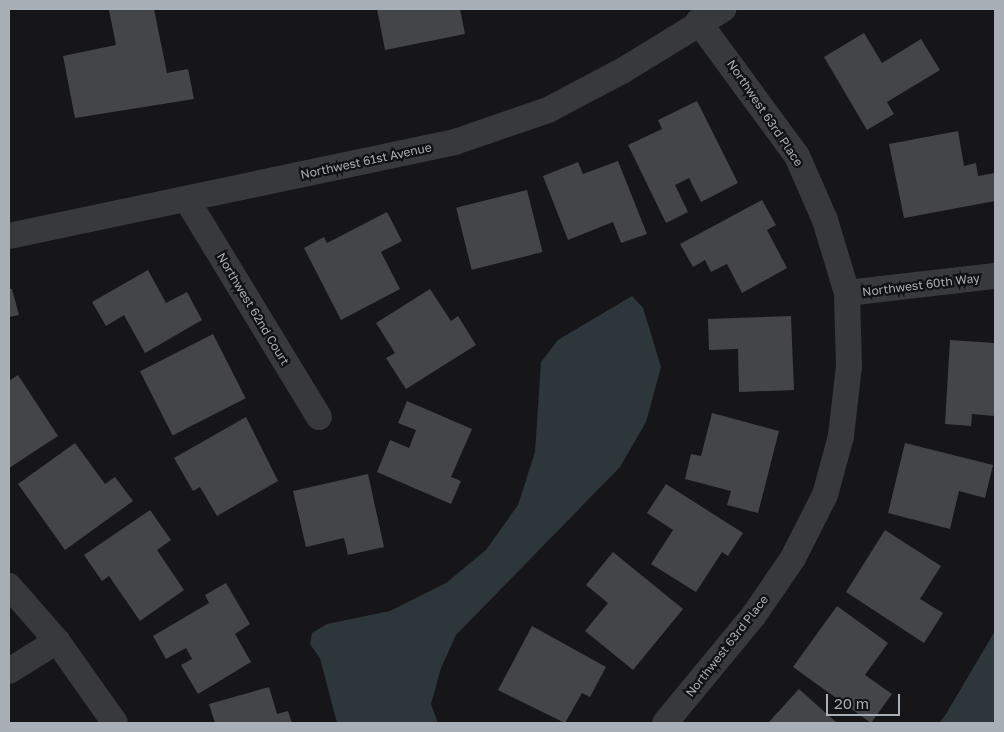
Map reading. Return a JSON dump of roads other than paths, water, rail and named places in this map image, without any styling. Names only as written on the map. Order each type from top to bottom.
[{"type":"street","name":"Northwest 61st Avenue","points":[[9,236],[455,142],[539,113],[622,71],[705,15],[723,9]]},
{"type":"street","name":"Northwest 63rd Place","points":[[666,723],[754,616],[793,558],[825,495],[841,436],[850,366],[847,294],[825,220],[796,156],[705,15]]},
{"type":"street","name":"Northwest 62nd Court","points":[[186,200],[319,417]]},
{"type":"street","name":"Northwest 60th Way","points":[[847,294],[995,276]]},
{"type":"street","points":[[9,586],[57,641],[115,723]]},
{"type":"street","points":[[9,671],[57,641]]}]
